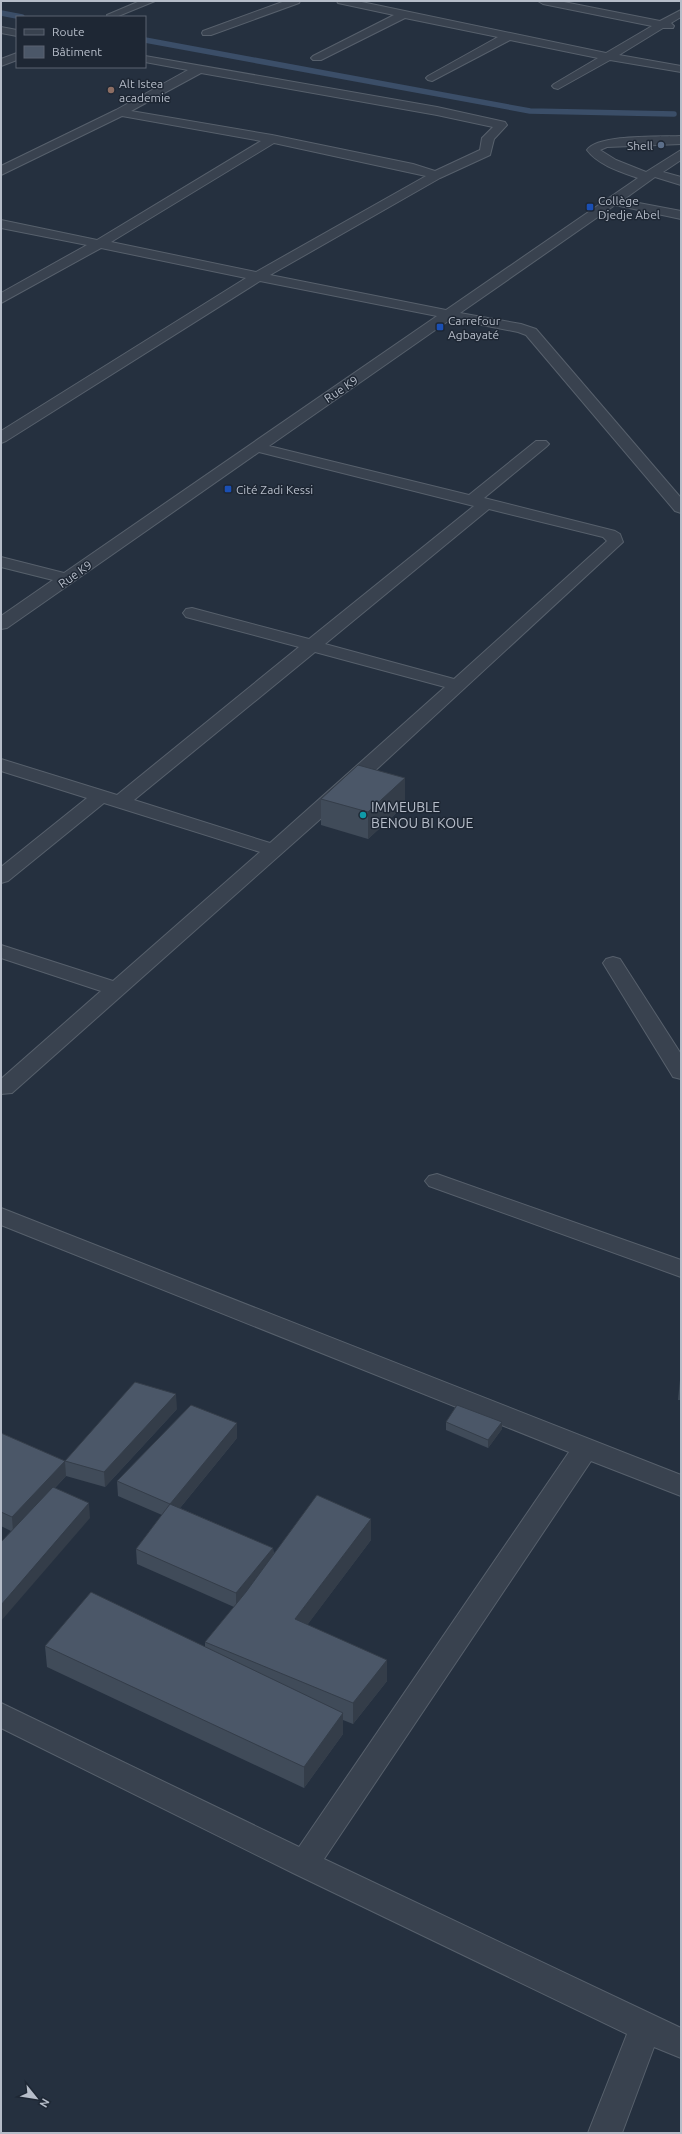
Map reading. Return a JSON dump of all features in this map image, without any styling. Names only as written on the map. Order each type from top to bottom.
[{"type":"street","points":[[112,15],[150,1]]},
{"type":"street","points":[[206,33],[295,1]]},
{"type":"street","points":[[342,1],[507,36],[681,69]]},
{"type":"street","points":[[542,1],[681,28]]},
{"type":"street","points":[[558,86],[681,13]]},
{"type":"street","points":[[317,58],[404,14]]},
{"type":"street","points":[[1,30],[16,33]]},
{"type":"street","points":[[432,78],[507,36]]},
{"type":"street","points":[[1,63],[16,56]]},
{"type":"street","points":[[1,438],[258,276],[436,174],[486,152],[488,138],[501,125],[437,111],[146,59]]},
{"type":"street","points":[[1,171],[120,112],[199,69]]},
{"type":"street","points":[[120,112],[272,139],[436,174]]},
{"type":"street","points":[[1,299],[101,243],[272,139]]},
{"type":"street","points":[[681,140],[606,143],[597,146],[593,150],[602,158],[617,166],[650,175],[681,181]]},
{"type":"street","name":"Rue K9","points":[[1,624],[681,154]]},
{"type":"street","points":[[626,192],[653,196]]},
{"type":"street","points":[[612,201],[681,215]]},
{"type":"street","points":[[1,224],[521,328],[531,332],[681,508]]},
{"type":"street","points":[[120,802],[311,646],[478,502],[541,444]]},
{"type":"street","points":[[4,1088],[372,763],[615,542],[614,537],[609,534],[256,447]]},
{"type":"street","points":[[1,562],[67,579]]},
{"type":"street","points":[[192,613],[457,685]]},
{"type":"street","points":[[1,765],[274,850]]},
{"type":"street","points":[[1,877],[101,796]]},
{"type":"street","points":[[1,951],[116,990]]},
{"type":"street","points":[[613,964],[681,1072]]},
{"type":"street","points":[[437,1181],[681,1269]]},
{"type":"street","points":[[1,1216],[681,1486]]},
{"type":"street","points":[[304,1864],[585,1449]]},
{"type":"street","points":[[1,1715],[304,1864],[681,2044]]},
{"type":"street","points":[[605,2133],[646,2026]]},
{"type":"building","points":[[358,765],[405,778],[368,812],[321,799]]},
{"type":"building","points":[[135,1382],[176,1394],[104,1472],[65,1461]]},
{"type":"building","points":[[191,1405],[237,1423],[170,1504],[117,1481]]},
{"type":"building","points":[[457,1405],[502,1422],[488,1440],[446,1422]]},
{"type":"building","points":[[1,1433],[65,1461],[12,1517],[1,1512]]},
{"type":"building","points":[[53,1487],[89,1503],[1,1605],[1,1542]]},
{"type":"building","points":[[317,1495],[371,1519],[295,1619],[387,1660],[353,1703],[205,1642],[246,1592]]},
{"type":"building","points":[[170,1504],[273,1548],[236,1593],[136,1549]]},
{"type":"building","points":[[91,1592],[343,1713],[304,1767],[45,1646]]},
{"type":"waterway","points":[[1,13],[17,16]]},
{"type":"waterway","points":[[146,40],[530,111],[674,114]]},
{"type":"place","name":"Alt Istea academie","points":[[111,90]]},
{"type":"place","name":"Shell","points":[[661,145]]},
{"type":"place","name":"Collège Djedje Abel","points":[[590,207]]},
{"type":"place","name":"Carrefour Agbayaté","points":[[440,327]]},
{"type":"place","name":"Cité Zadi Kessi","points":[[228,489]]},
{"type":"place","name":"IMMEUBLE BENOU BI KOUE","points":[[363,815]]}]
